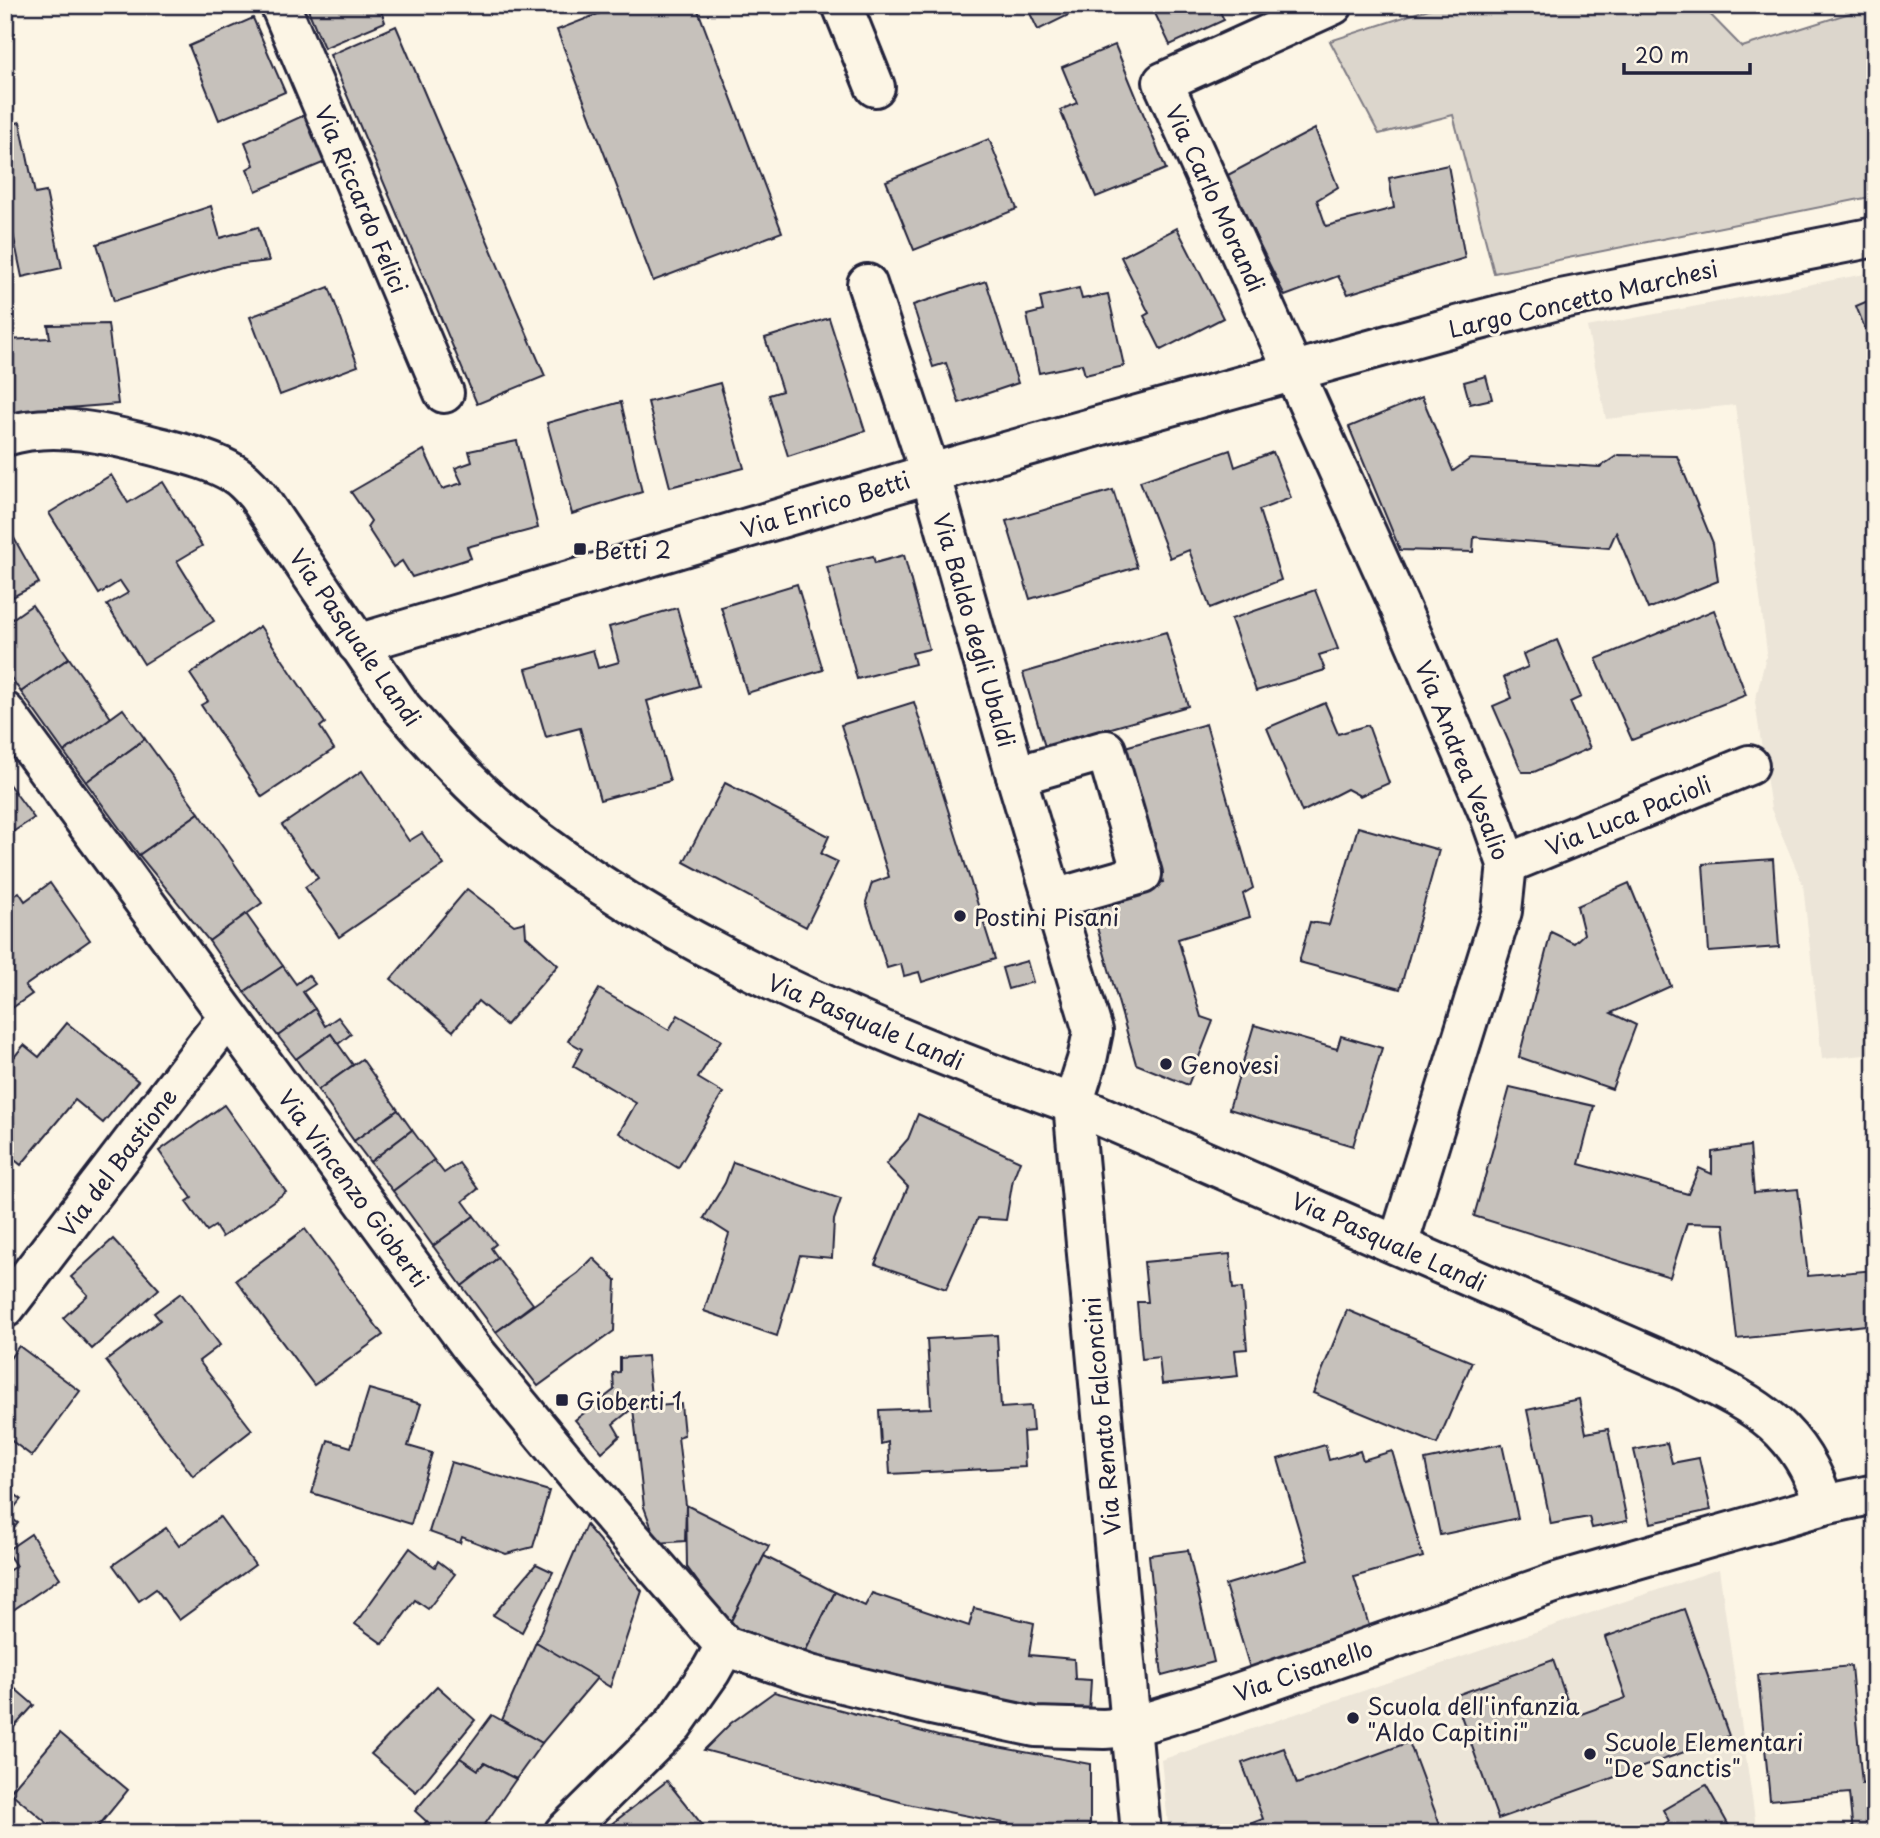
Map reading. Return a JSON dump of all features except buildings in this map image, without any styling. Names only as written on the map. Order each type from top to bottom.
[{"type":"street","name":"Via Riccardo Felici","points":[[280,5],[444,393]]},
{"type":"street","points":[[842,5],[875,87]]},
{"type":"street","name":"Via Carlo Morandi","points":[[1294,370],[1163,82],[1333,5]]},
{"type":"street","name":"Largo Concetto Marchesi","points":[[1294,370],[1561,299],[1875,237]]},
{"type":"street","name":"Via Baldo degli Ubaldi","points":[[867,284],[930,473],[1016,776],[1093,1031],[1073,1104]]},
{"type":"street","name":"Via Enrico Betti","points":[[358,644],[930,473],[1294,370]]},
{"type":"street","name":"Via Andrea Vesalio","points":[[1294,370],[1405,617],[1490,816],[1507,864],[1502,911],[1398,1245]]},
{"type":"street","name":"Via Pasquale Landi","points":[[5,436],[36,430],[66,429],[120,437],[188,455],[234,473],[257,495],[402,708],[471,782],[512,820],[603,886],[643,911],[780,986],[991,1074],[1073,1104],[1688,1372],[1737,1398],[1777,1425],[1798,1447],[1818,1485],[1824,1505]]},
{"type":"street","name":"Via Vincenzo Gioberti","points":[[5,712],[471,1347],[580,1479],[725,1646]]},
{"type":"street","points":[[1016,776],[1106,750],[1142,874],[1054,900]]},
{"type":"street","name":"Via Luca Pacioli","points":[[1507,864],[1749,765]]},
{"type":"street","name":"Via del Bastione","points":[[5,1308],[228,1017]]},
{"type":"street","name":"Via Renato Falconcini","points":[[1073,1104],[1141,1833]]},
{"type":"street","name":"Via Cisanello","points":[[725,1646],[810,1675],[1035,1727],[1130,1727],[1197,1707],[1557,1582],[1824,1505],[1875,1494]]},
{"type":"street","points":[[564,1833],[673,1726],[725,1646]]},
{"type":"shaded area","points":[[1441,5],[1701,5],[1742,47],[1875,5],[1875,196],[1494,273],[1453,115],[1379,134],[1330,41]]},
{"type":"shaded area","points":[[1870,273],[1875,285],[1875,1054],[1822,1059],[1803,885],[1771,809],[1755,702],[1767,652],[1735,405],[1606,419],[1587,327]]},
{"type":"shaded area","name":"Scuole Elementari \"De Sanctis\"","points":[[1719,1569],[1757,1833],[1169,1833],[1161,1760]]},
{"type":"place","name":"Betti 2","points":[[580,549]]},
{"type":"place","name":"Postini Pisani","points":[[960,916]]},
{"type":"place","name":"Genovesi","points":[[1166,1064]]},
{"type":"place","name":"Gioberti 1","points":[[562,1400]]},
{"type":"place","name":"Scuola dell'infanzia \"Aldo Capitini\"","points":[[1353,1718]]},
{"type":"place","name":"Scuole Elementari \"De Sanctis\"","points":[[1590,1754]]}]
